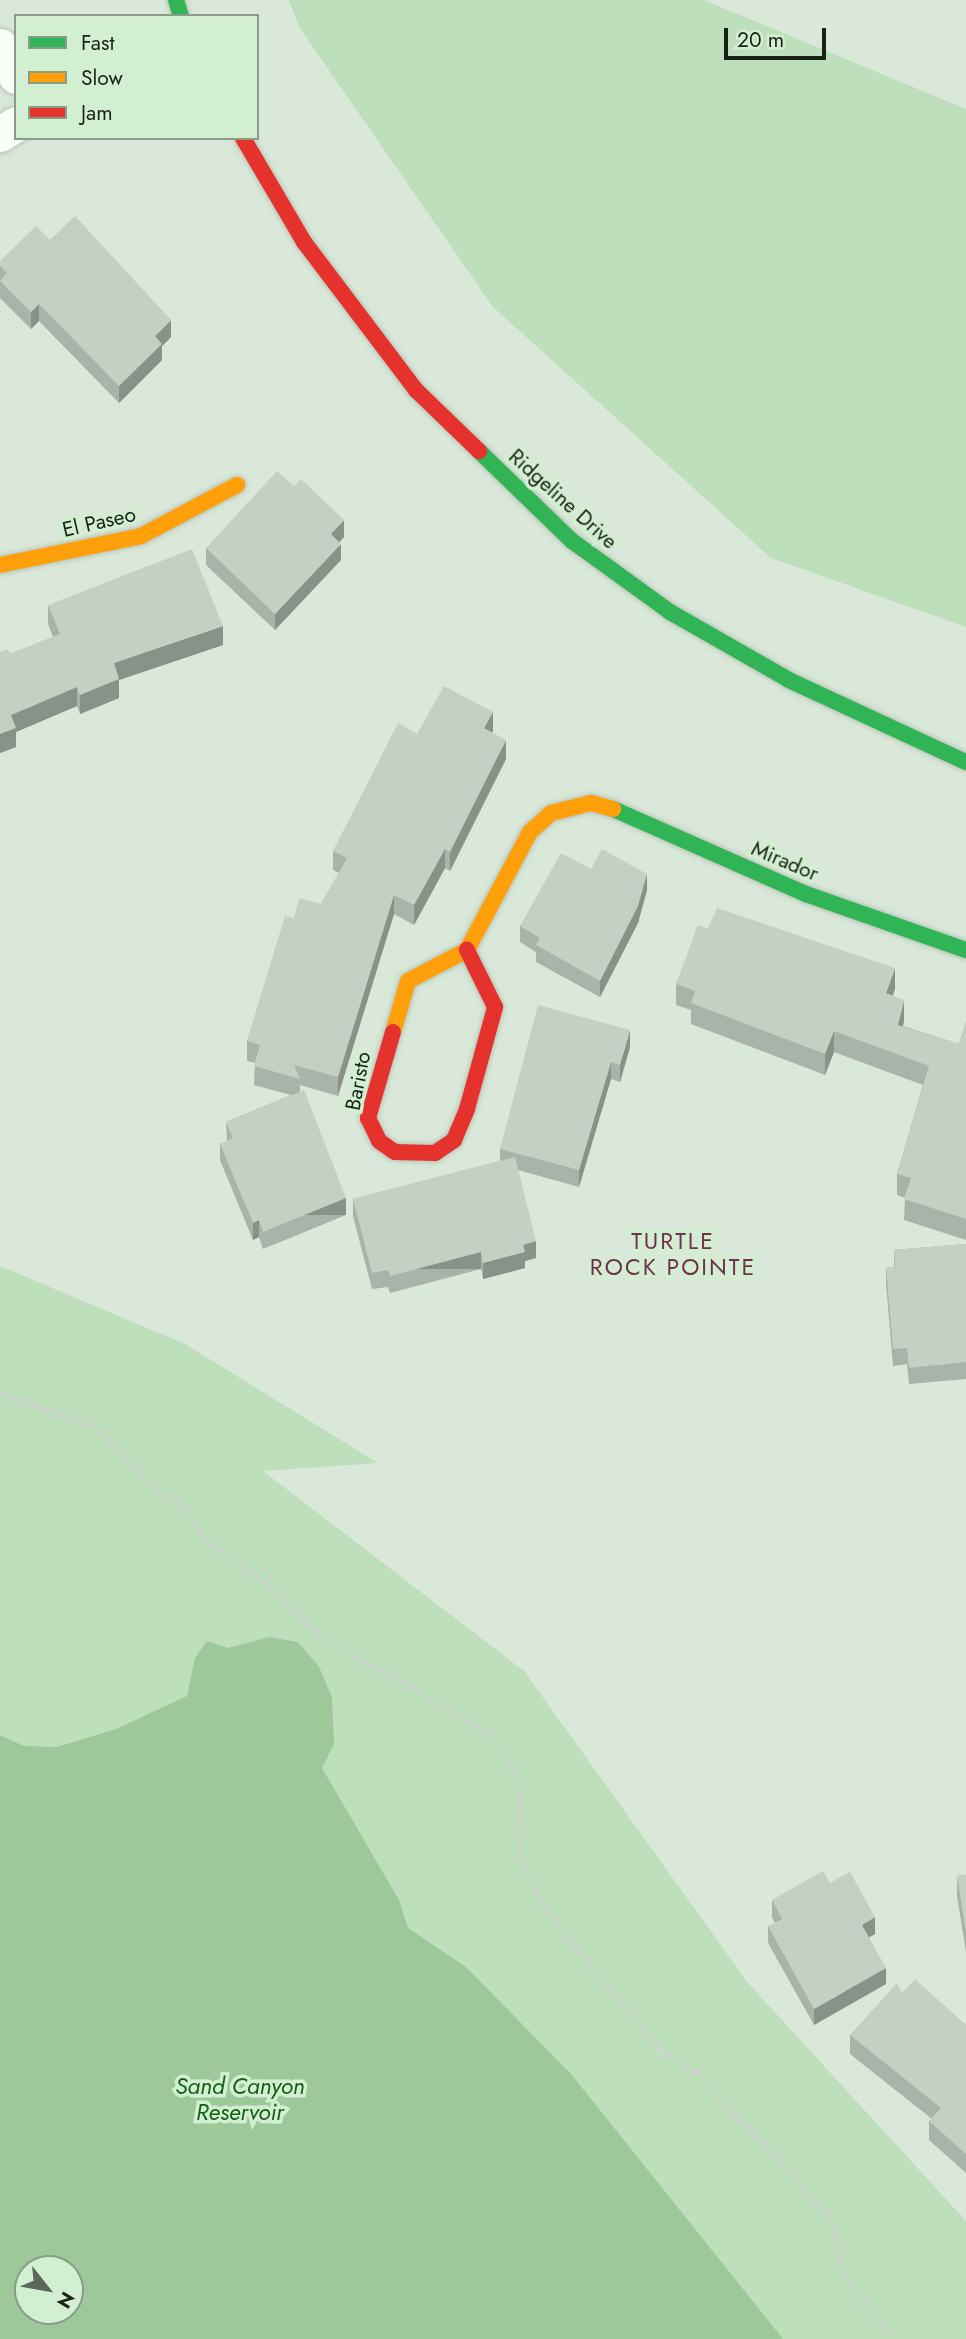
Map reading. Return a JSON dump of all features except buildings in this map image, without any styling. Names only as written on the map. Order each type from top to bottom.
[{"type":"street","points":[[0,46],[14,72]]},
{"type":"street","name":"Ridgeline Drive","points":[[244,140],[304,242],[416,390],[572,541],[670,612],[789,680],[966,762]]},
{"type":"street","name":"El Paseo","points":[[1,563],[141,536],[237,485]]},
{"type":"street","name":"Mirador","points":[[467,950],[530,832],[551,813],[591,803],[806,894],[966,950]]},
{"type":"street","name":"Baristo","points":[[467,950],[495,1007],[467,1109],[454,1140],[435,1153],[395,1152],[379,1141],[368,1118],[401,999],[408,981],[467,950]]},
{"type":"path","points":[[0,1393],[101,1430],[150,1487],[186,1507],[208,1542],[322,1637],[486,1730],[510,1760],[521,1798],[522,1862],[545,1908],[662,2052],[695,2070],[830,2216],[847,2278],[893,2339]]},
{"type":"shaded area","points":[[289,0],[704,0],[966,109],[966,627],[771,558],[493,307],[299,27]]},
{"type":"shaded area","points":[[0,1266],[185,1344],[378,1463],[263,1471],[524,1671],[748,1983],[966,2221],[966,2339],[0,2339]]},
{"type":"water","name":"Sand Canyon Reservoir","points":[[269,1637],[298,1642],[319,1667],[332,1697],[334,1744],[322,1768],[399,1900],[408,1928],[466,1967],[571,2074],[783,2339],[0,2339],[0,1735],[24,1746],[57,1747],[116,1729],[187,1696],[195,1658],[207,1641],[228,1648]]},
{"type":"traffic: fast","points":[[176,0],[180,14]]},
{"type":"traffic: fast","points":[[479,451],[572,541],[670,612],[789,680],[966,762]]},
{"type":"traffic: fast","points":[[613,809],[806,894],[966,950]]},
{"type":"traffic: slow","points":[[0,565],[141,536],[237,485]]},
{"type":"traffic: slow","points":[[393,1032],[408,981],[467,950],[530,832],[551,813],[591,803],[613,809]]},
{"type":"traffic: jam","points":[[244,140],[304,242],[416,390],[479,451]]},
{"type":"traffic: jam","points":[[393,1032],[368,1118],[379,1141],[395,1152],[435,1153],[454,1140],[467,1109],[495,1007],[467,950]]},
{"type":"district","name":"TURTLE ROCK POINTE","points":[[673,1254]]}]
